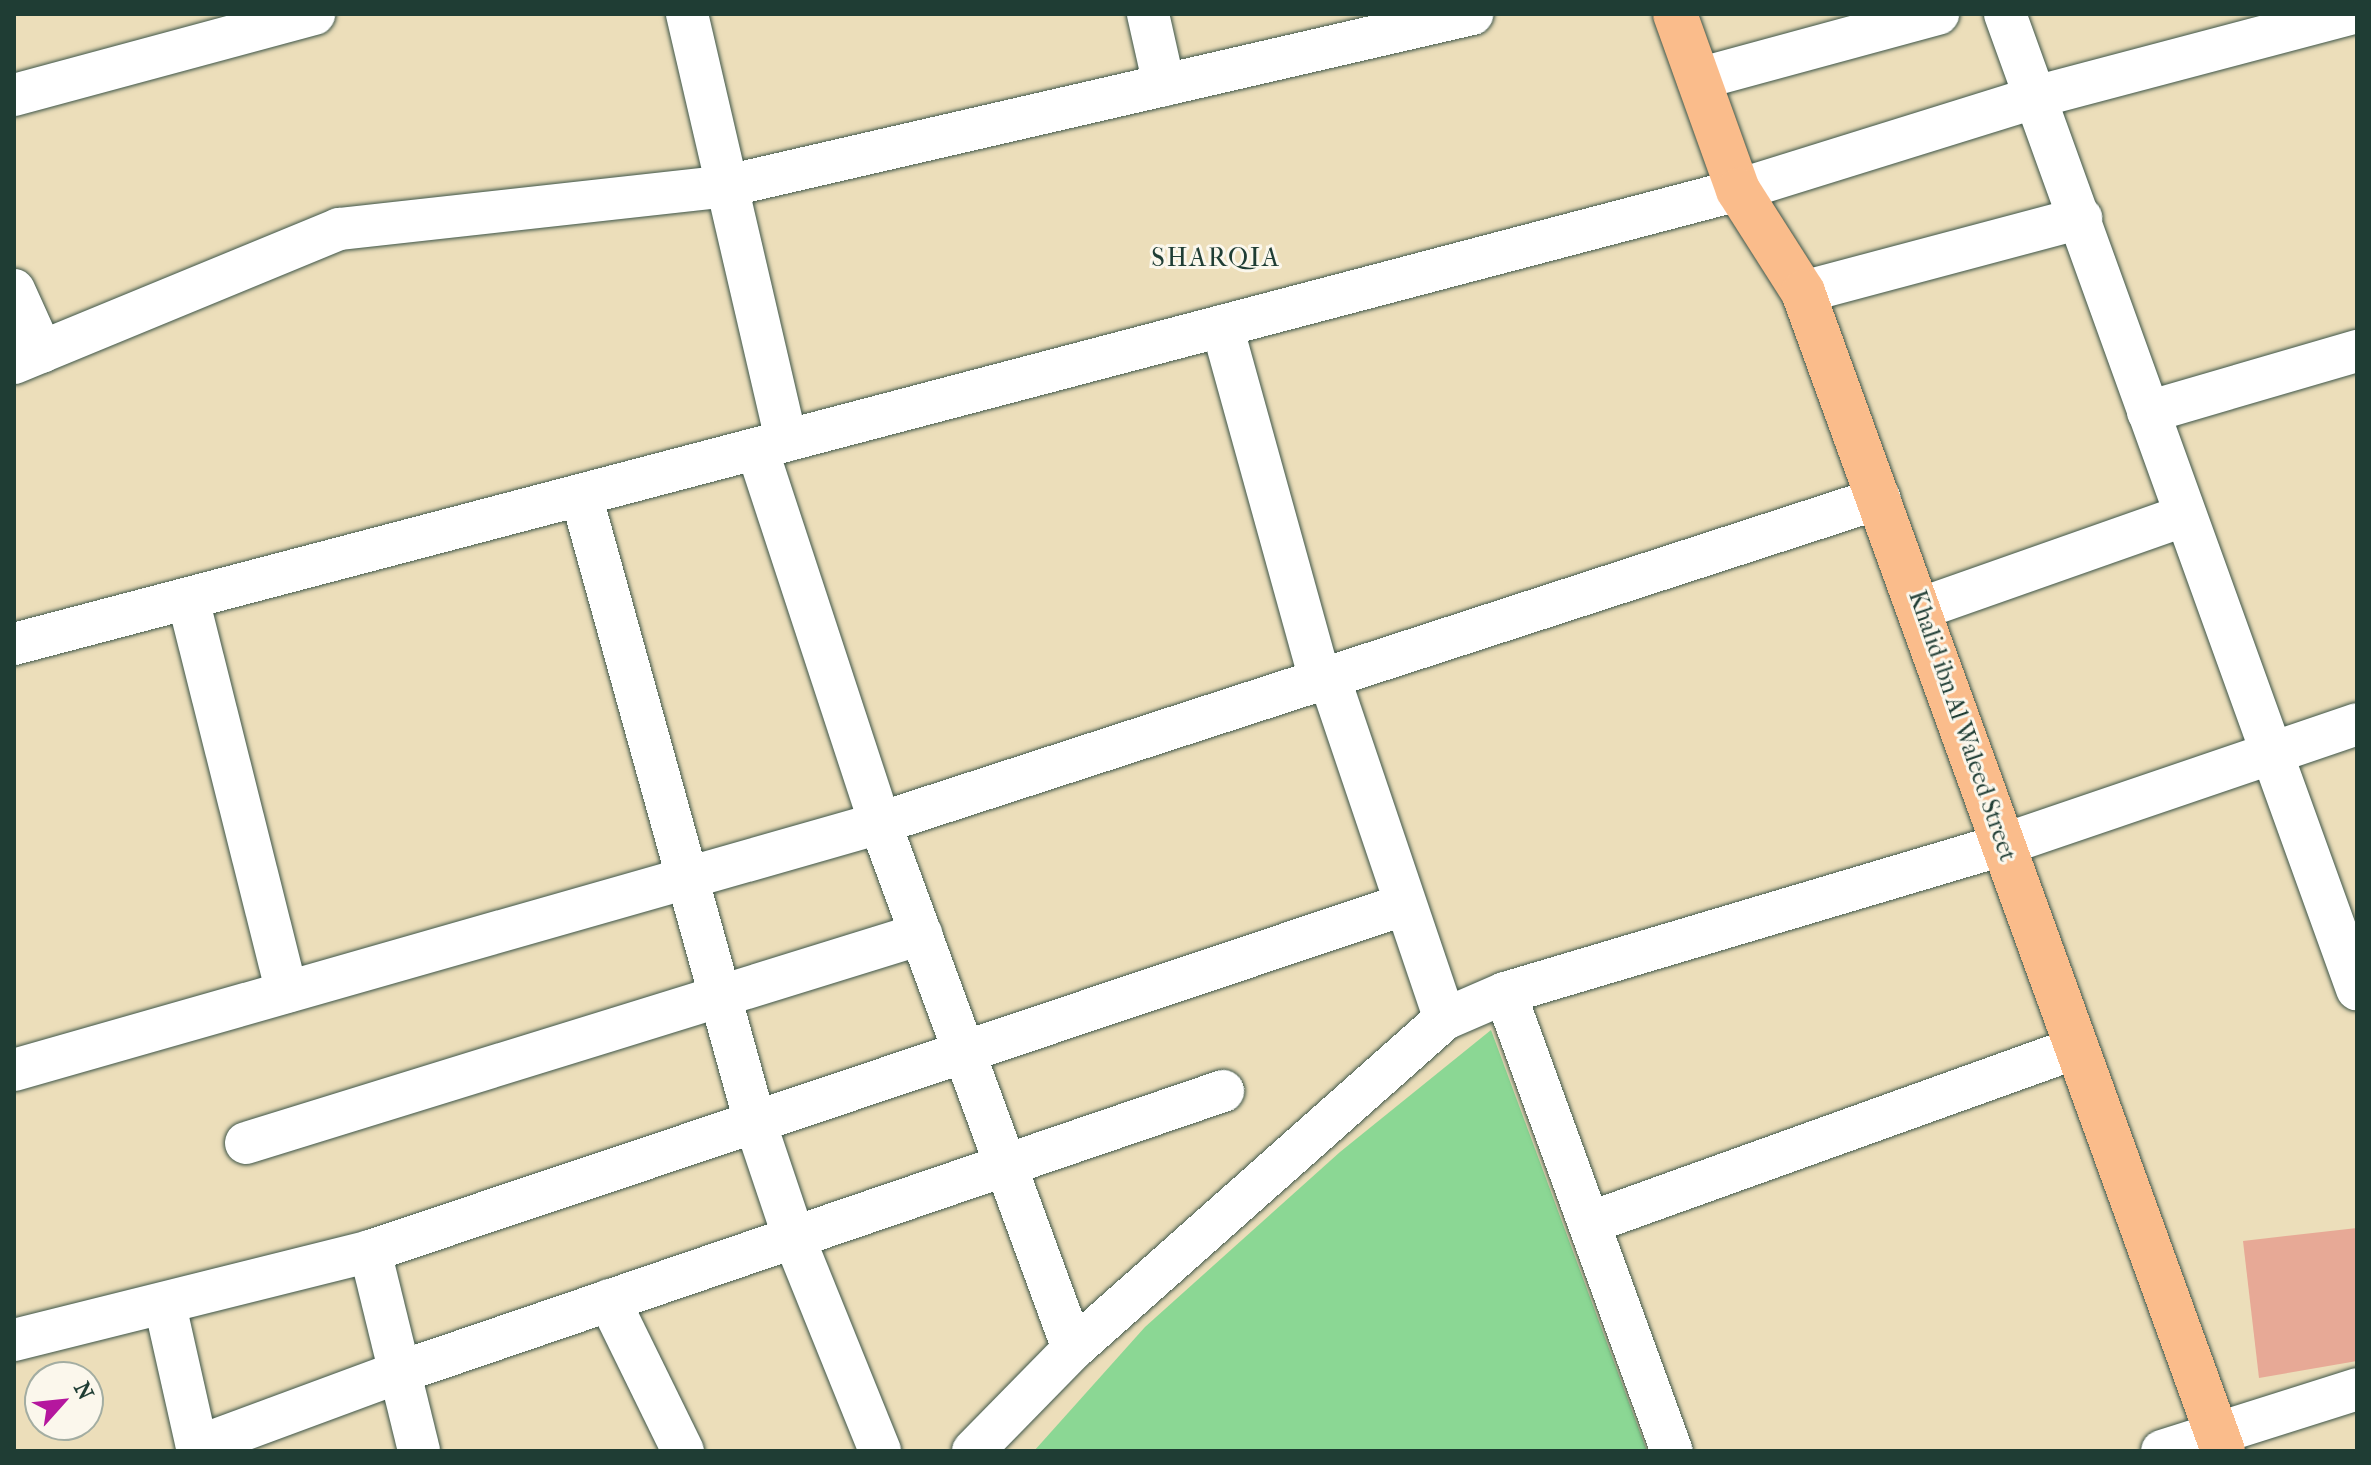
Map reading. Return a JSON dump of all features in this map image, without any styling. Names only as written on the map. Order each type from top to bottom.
[{"type":"main road","name":"Khalid ibn Al Waleed Street","points":[[1675,14],[1738,190],[1803,292],[1922,608],[2002,845],[2220,1440]]},
{"type":"street","points":[[14,95],[314,14]]},
{"type":"street","points":[[687,14],[727,186],[772,445],[880,823],[1073,1349]]},
{"type":"street","points":[[1148,14],[1164,85]]},
{"type":"street","points":[[14,290],[28,358],[339,229],[727,186],[1472,14]]},
{"type":"street","points":[[1698,79],[1938,14]]},
{"type":"street","points":[[2005,14],[2039,96],[2183,516],[2357,989]]},
{"type":"street","points":[[14,644],[1738,190],[2039,96],[2349,14]]},
{"type":"street","points":[[1803,292],[2081,218]]},
{"type":"street","points":[[1222,326],[1324,678],[1445,1019]]},
{"type":"street","points":[[2148,412],[2357,351]]},
{"type":"street","points":[[581,495],[690,877],[755,1122],[794,1238],[880,1451]]},
{"type":"street","points":[[14,1070],[880,823],[1880,498]]},
{"type":"street","points":[[1922,608],[2183,516]]},
{"type":"street","points":[[188,599],[287,992]]},
{"type":"street","points":[[973,1451],[1073,1349],[1445,1019],[1505,993],[2002,845],[2357,724]]},
{"type":"street","points":[[14,1340],[165,1305],[370,1251],[1403,905]]},
{"type":"street","points":[[246,1143],[921,934]]},
{"type":"street","points":[[1505,993],[1672,1451]]},
{"type":"street","points":[[1589,1223],[2076,1048]]},
{"type":"street","points":[[165,1305],[198,1449],[397,1373],[1223,1091]]},
{"type":"street","points":[[370,1251],[397,1373],[419,1451]]},
{"type":"street","points":[[609,1300],[683,1451]]},
{"type":"street","points":[[2162,1451],[2220,1440],[2357,1389]]},
{"type":"green space","points":[[1491,1030],[1647,1451],[1034,1451],[1145,1327],[1340,1152]]},
{"type":"building","points":[[2357,1228],[2357,1361],[2259,1378],[2243,1241]]},
{"type":"district","name":"SHARQIA","points":[[1216,258]]}]
